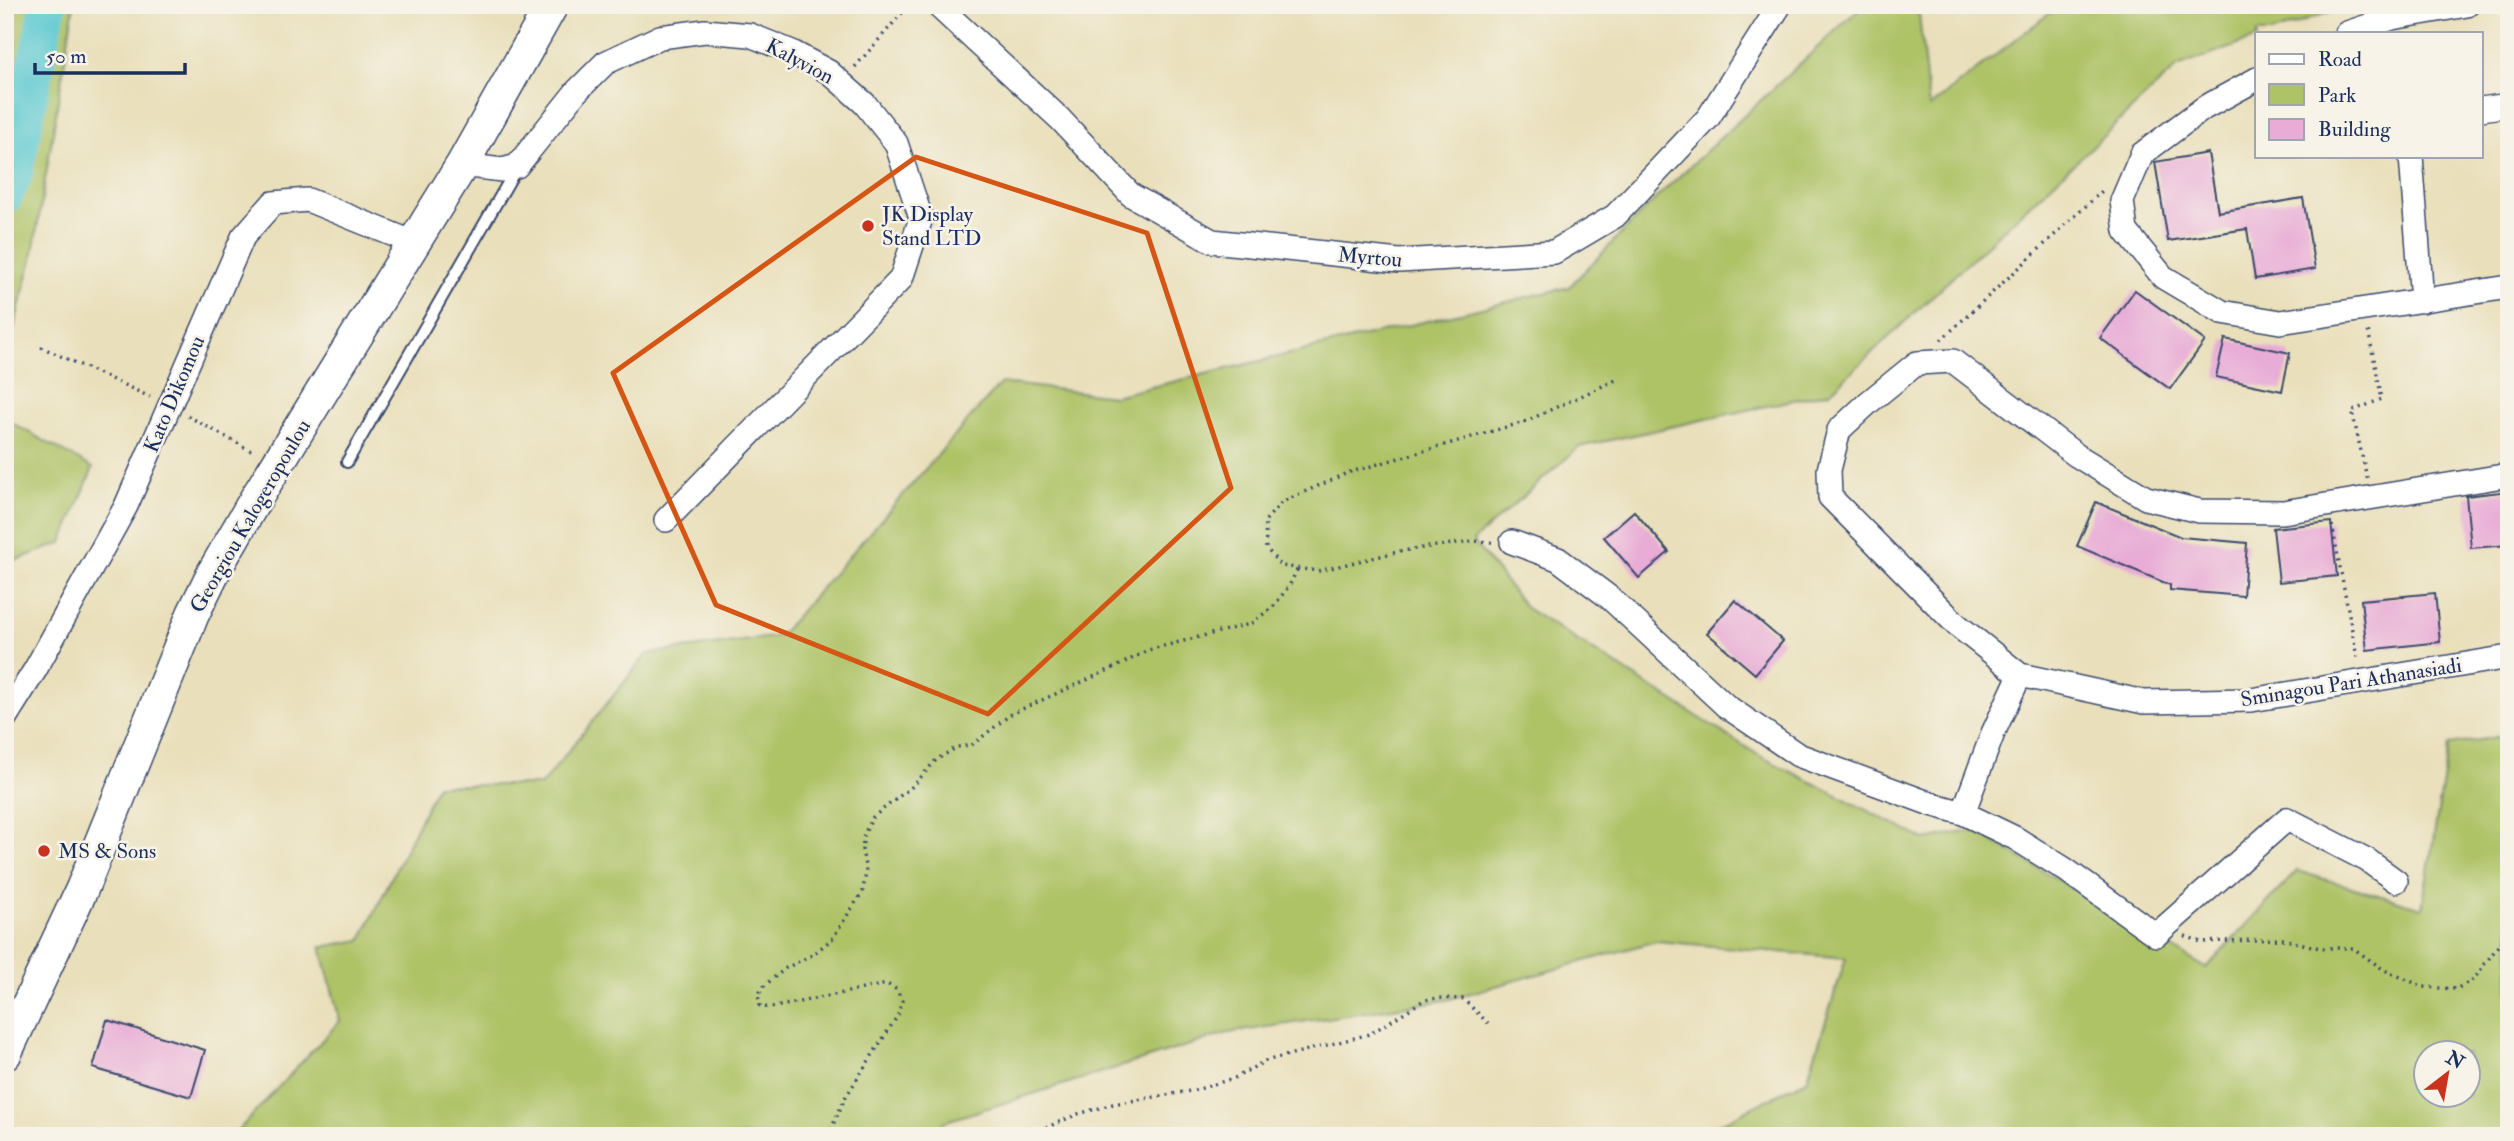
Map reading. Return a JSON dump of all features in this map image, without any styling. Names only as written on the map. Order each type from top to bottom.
[{"type":"street","name":"Georgiou Kalogeropoulou","points":[[5,1054],[82,889],[193,614],[213,573],[254,500],[462,165],[551,5]]},
{"type":"street","name":"Myrtou","points":[[937,5],[1060,119],[1131,195],[1212,241],[1399,261],[1554,252],[1615,216],[1708,118],[1780,5]]},
{"type":"street","points":[[2350,32],[2392,18],[2467,5]]},
{"type":"street","name":"Kalyvion","points":[[517,166],[576,92],[605,64],[660,37],[705,31],[750,35],[792,52],[829,72],[865,104],[896,143],[921,218],[901,279],[666,520]]},
{"type":"street","points":[[2255,80],[2204,108],[2143,154],[2122,201],[2126,232],[2163,277],[2222,312],[2280,322],[2509,287]]},
{"type":"street","points":[[2482,109],[2509,105]]},
{"type":"street","points":[[2411,158],[2422,301]]},
{"type":"street","points":[[462,165],[502,170],[517,166]]},
{"type":"street","name":"Kato Dikomou","points":[[5,718],[35,670],[126,506],[243,237],[273,203],[308,200],[414,243]]},
{"type":"street","points":[[1917,363],[1953,361],[2076,455],[2146,498],[2199,511],[2283,512],[2509,475]]},
{"type":"street","name":"Sminagou Pari Athanasiadi","points":[[1917,363],[1868,402],[1839,430],[1829,470],[1830,497],[1957,625],[2020,675],[2144,702],[2251,700],[2509,657]]},
{"type":"street","points":[[1512,542],[1558,559],[1611,598],[1726,706],[1798,755],[1931,804],[1963,813],[2015,838],[2066,870],[2156,935],[2287,819],[2367,860],[2396,881]]},
{"type":"street","points":[[1963,813],[1993,733],[2020,675]]},
{"type":"lane","points":[[347,462],[517,166]]},
{"type":"path","points":[[842,84],[909,5]]},
{"type":"path","points":[[1917,363],[2112,182]]},
{"type":"path","points":[[2364,310],[2382,399],[2352,411],[2371,497]]},
{"type":"path","points":[[1512,542],[1473,541],[1401,551],[1318,571],[1281,566],[1266,548],[1265,521],[1282,502],[1347,473],[1524,422],[1618,379]]},
{"type":"path","points":[[2328,505],[2361,681]]},
{"type":"path","points":[[828,1136],[845,1098],[898,1014],[902,1001],[897,990],[887,984],[770,1008],[760,1006],[758,996],[765,985],[786,968],[812,955],[832,939],[854,908],[863,891],[866,872],[862,849],[864,834],[873,817],[914,785],[936,761],[957,747],[972,745],[1011,714],[1148,650],[1250,624],[1273,607],[1289,586],[1298,568]]},
{"type":"path","points":[[2163,928],[2201,942],[2282,939],[2320,948],[2353,948],[2384,970],[2424,987],[2456,989],[2473,979],[2498,946],[2509,926]]},
{"type":"path","points":[[1026,1136],[1078,1114],[1113,1104],[1196,1090],[1237,1077],[1265,1061],[1370,1034],[1424,1000],[1463,999],[1488,1023]]},
{"type":"highlighted area","points":[[916,157],[1147,233],[1231,488],[988,714],[716,605],[613,373]]},
{"type":"green space","points":[[5,5],[74,5],[32,259],[5,361]]},
{"type":"green space","points":[[1863,5],[1918,5],[1929,107],[2060,5],[2349,5],[2274,32],[2255,32],[2255,39],[2177,67],[1830,392],[1579,447],[1473,541],[1526,608],[1760,756],[1925,840],[1974,830],[2206,968],[2297,871],[2422,908],[2449,745],[2509,735],[2509,1136],[1695,1136],[1807,1080],[1846,958],[1656,941],[1446,1000],[1228,1033],[943,1122],[933,1136],[233,1136],[340,1021],[321,947],[361,940],[437,785],[541,785],[647,654],[779,636],[1001,383],[1114,396],[1569,287],[1656,198]]},
{"type":"green space","points":[[5,419],[93,468],[62,543],[5,564]]},
{"type":"building","points":[[2208,153],[2218,212],[2303,198],[2315,269],[2255,279],[2247,229],[2168,241],[2155,162]]},
{"type":"building","points":[[2135,290],[2205,341],[2170,389],[2100,338]]},
{"type":"building","points":[[2225,339],[2290,353],[2282,391],[2216,377]]},
{"type":"building","points":[[2509,491],[2509,545],[2471,548],[2466,496]]},
{"type":"building","points":[[2096,502],[2181,537],[2247,543],[2243,596],[2170,590],[2170,585],[2077,546]]},
{"type":"building","points":[[1634,511],[1669,552],[1639,578],[1604,537]]},
{"type":"building","points":[[2331,522],[2337,576],[2279,582],[2273,528]]},
{"type":"building","points":[[2435,593],[2440,642],[2367,650],[2361,600]]},
{"type":"building","points":[[1735,600],[1783,641],[1755,674],[1707,633]]},
{"type":"building","points":[[107,1020],[205,1050],[191,1097],[93,1068]]},
{"type":"waterway","points":[[5,195],[14,175],[48,5]]},
{"type":"place","name":"JK Display Stand LTD","points":[[868,226]]},
{"type":"place","name":"MS & Sons","points":[[44,851]]}]
